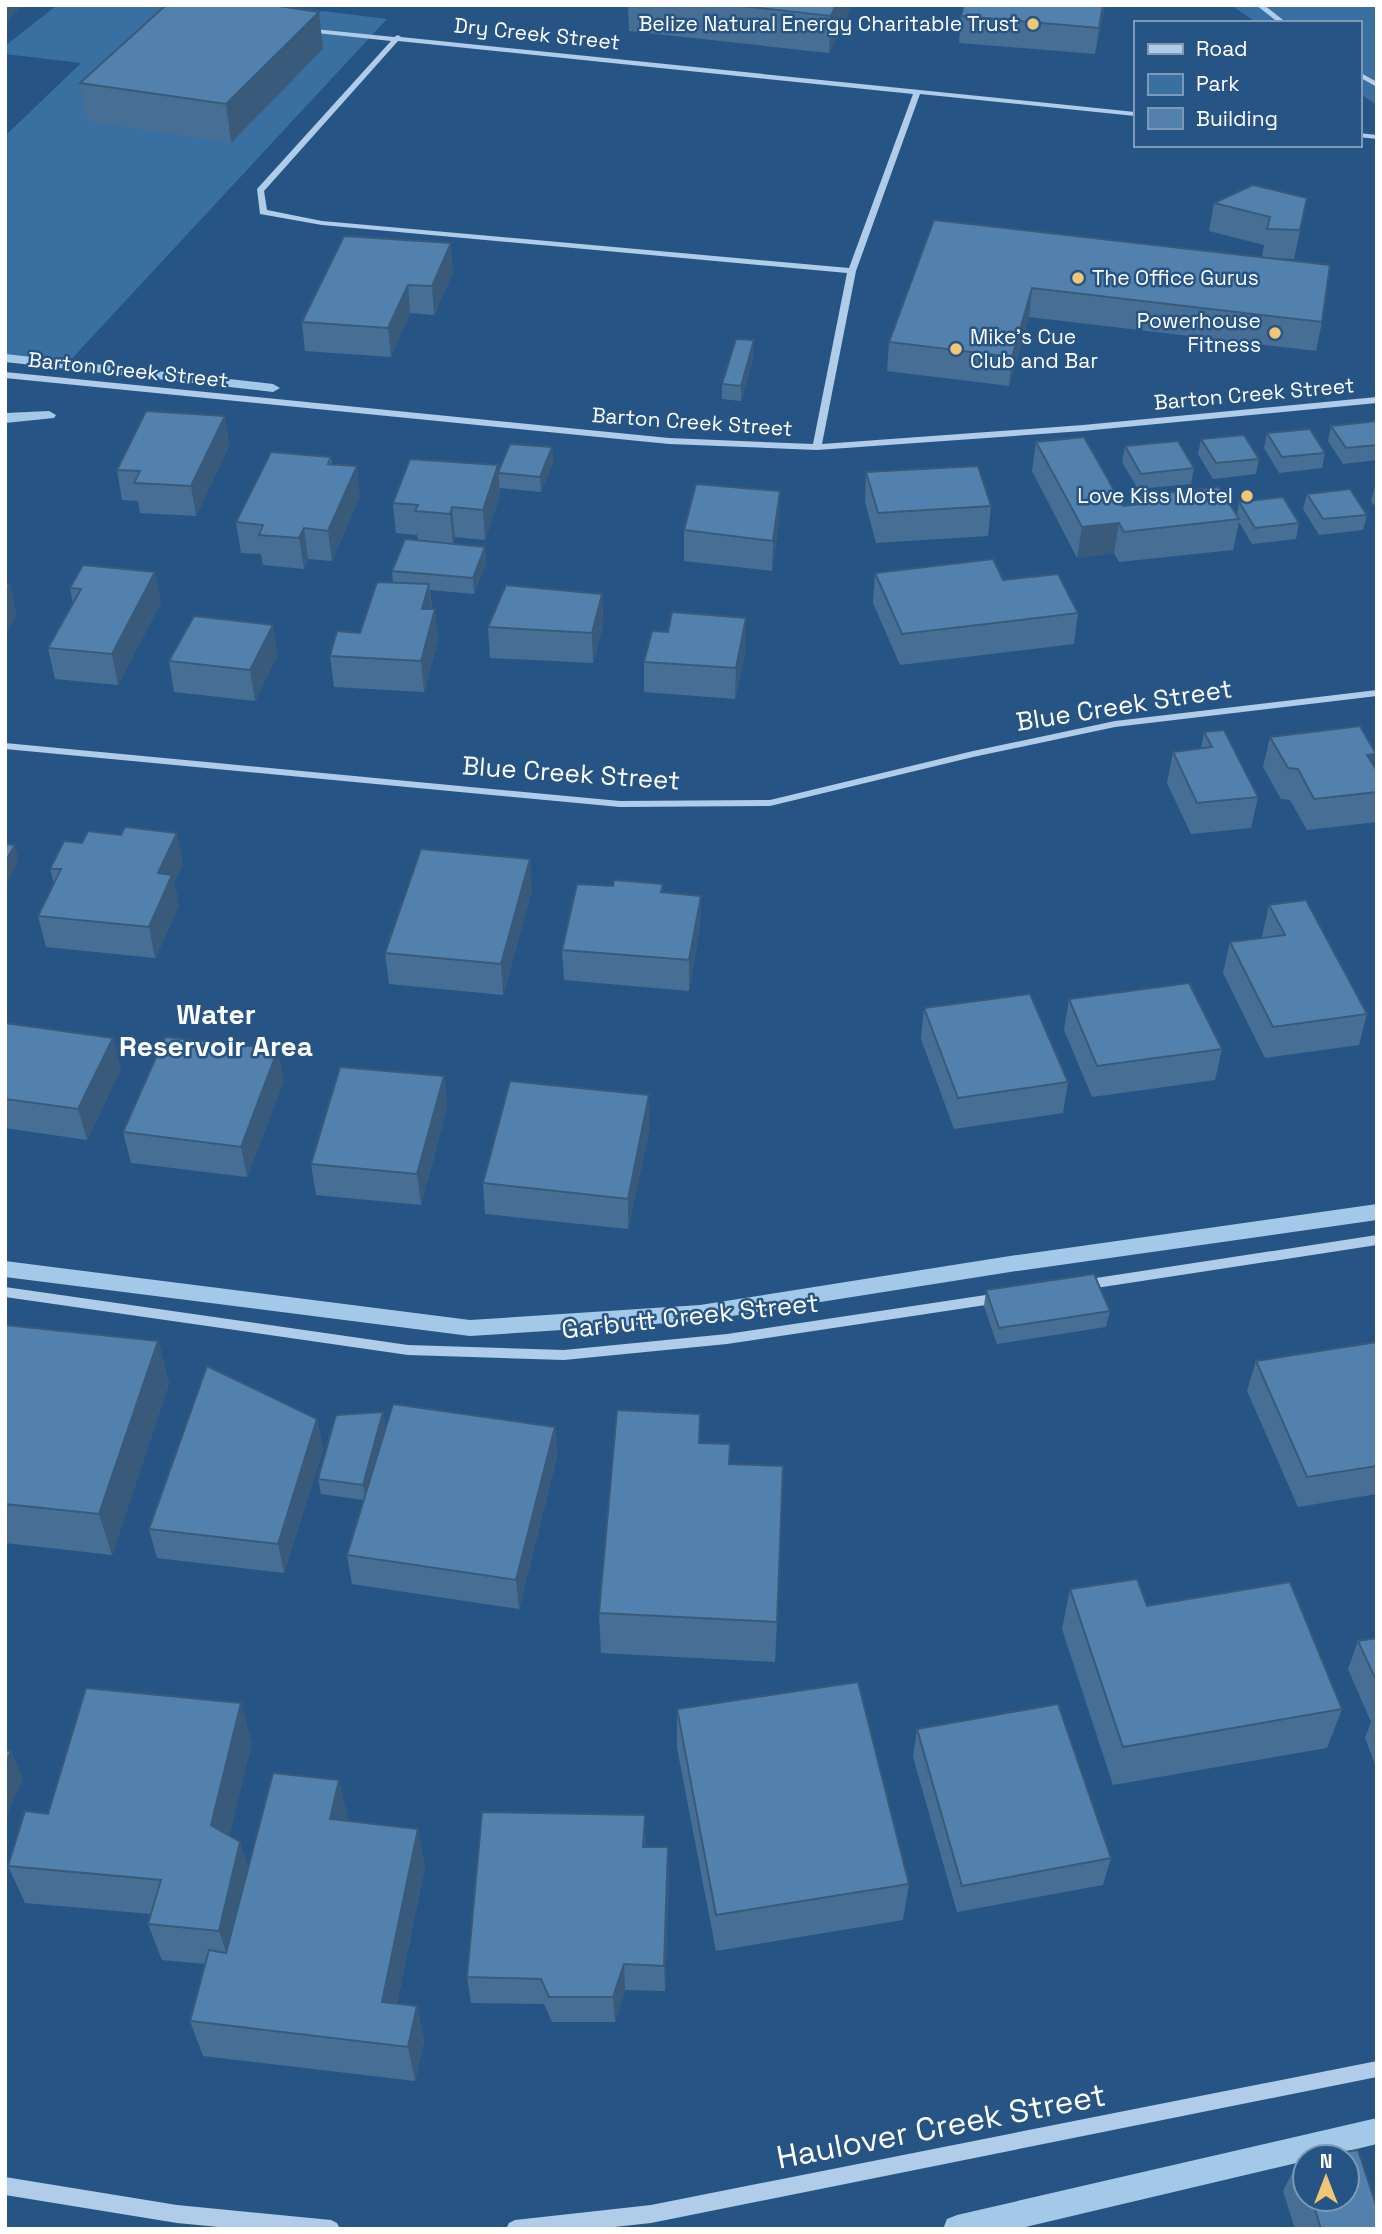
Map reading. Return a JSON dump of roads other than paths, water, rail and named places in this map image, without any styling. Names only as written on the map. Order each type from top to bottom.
[{"type":"street","points":[[1258,5],[1281,21]]},
{"type":"street","name":"Dry Creek Street","points":[[301,30],[398,37],[1134,114]]},
{"type":"street","points":[[398,37],[260,191],[263,212],[322,223],[852,271]]},
{"type":"street","points":[[1361,75],[1377,85]]},
{"type":"street","points":[[817,447],[852,271],[917,92]]},
{"type":"street","name":"Barton Creek Street","points":[[5,375],[656,439],[817,447],[1083,428],[1377,400]]},
{"type":"street","name":"Blue Creek Street","points":[[5,746],[620,804],[770,803],[1115,724],[1377,693]]},
{"type":"street","points":[[1073,1286],[1377,1240]]},
{"type":"street","name":"Garbutt Creek Street","points":[[5,1292],[408,1350],[564,1354],[727,1339],[1018,1295]]},
{"type":"street","name":"Haulover Creek Street","points":[[515,2229],[651,2214],[1377,2069]]},
{"type":"street","points":[[5,2186],[177,2214],[331,2229]]},
{"type":"waterway","points":[[5,358],[273,388]]},
{"type":"waterway","points":[[5,419],[11,416],[49,415]]},
{"type":"waterway","points":[[5,1269],[470,1328],[700,1313],[1010,1264],[1377,1212]]},
{"type":"waterway","points":[[957,2229],[1377,2131]]},
{"type":"place","name":"Belize Natural Energy Charitable Trust","points":[[1033,24]]},
{"type":"place","name":"The Office Gurus","points":[[1078,278]]},
{"type":"place","name":"Powerhouse Fitness","points":[[1275,333]]},
{"type":"place","name":"Mike's Cue Club and Bar","points":[[956,349]]},
{"type":"place","name":"Love Kiss Motel","points":[[1247,496]]},
{"type":"district","name":"Water Reservoir Area","points":[[216,1030]]}]
